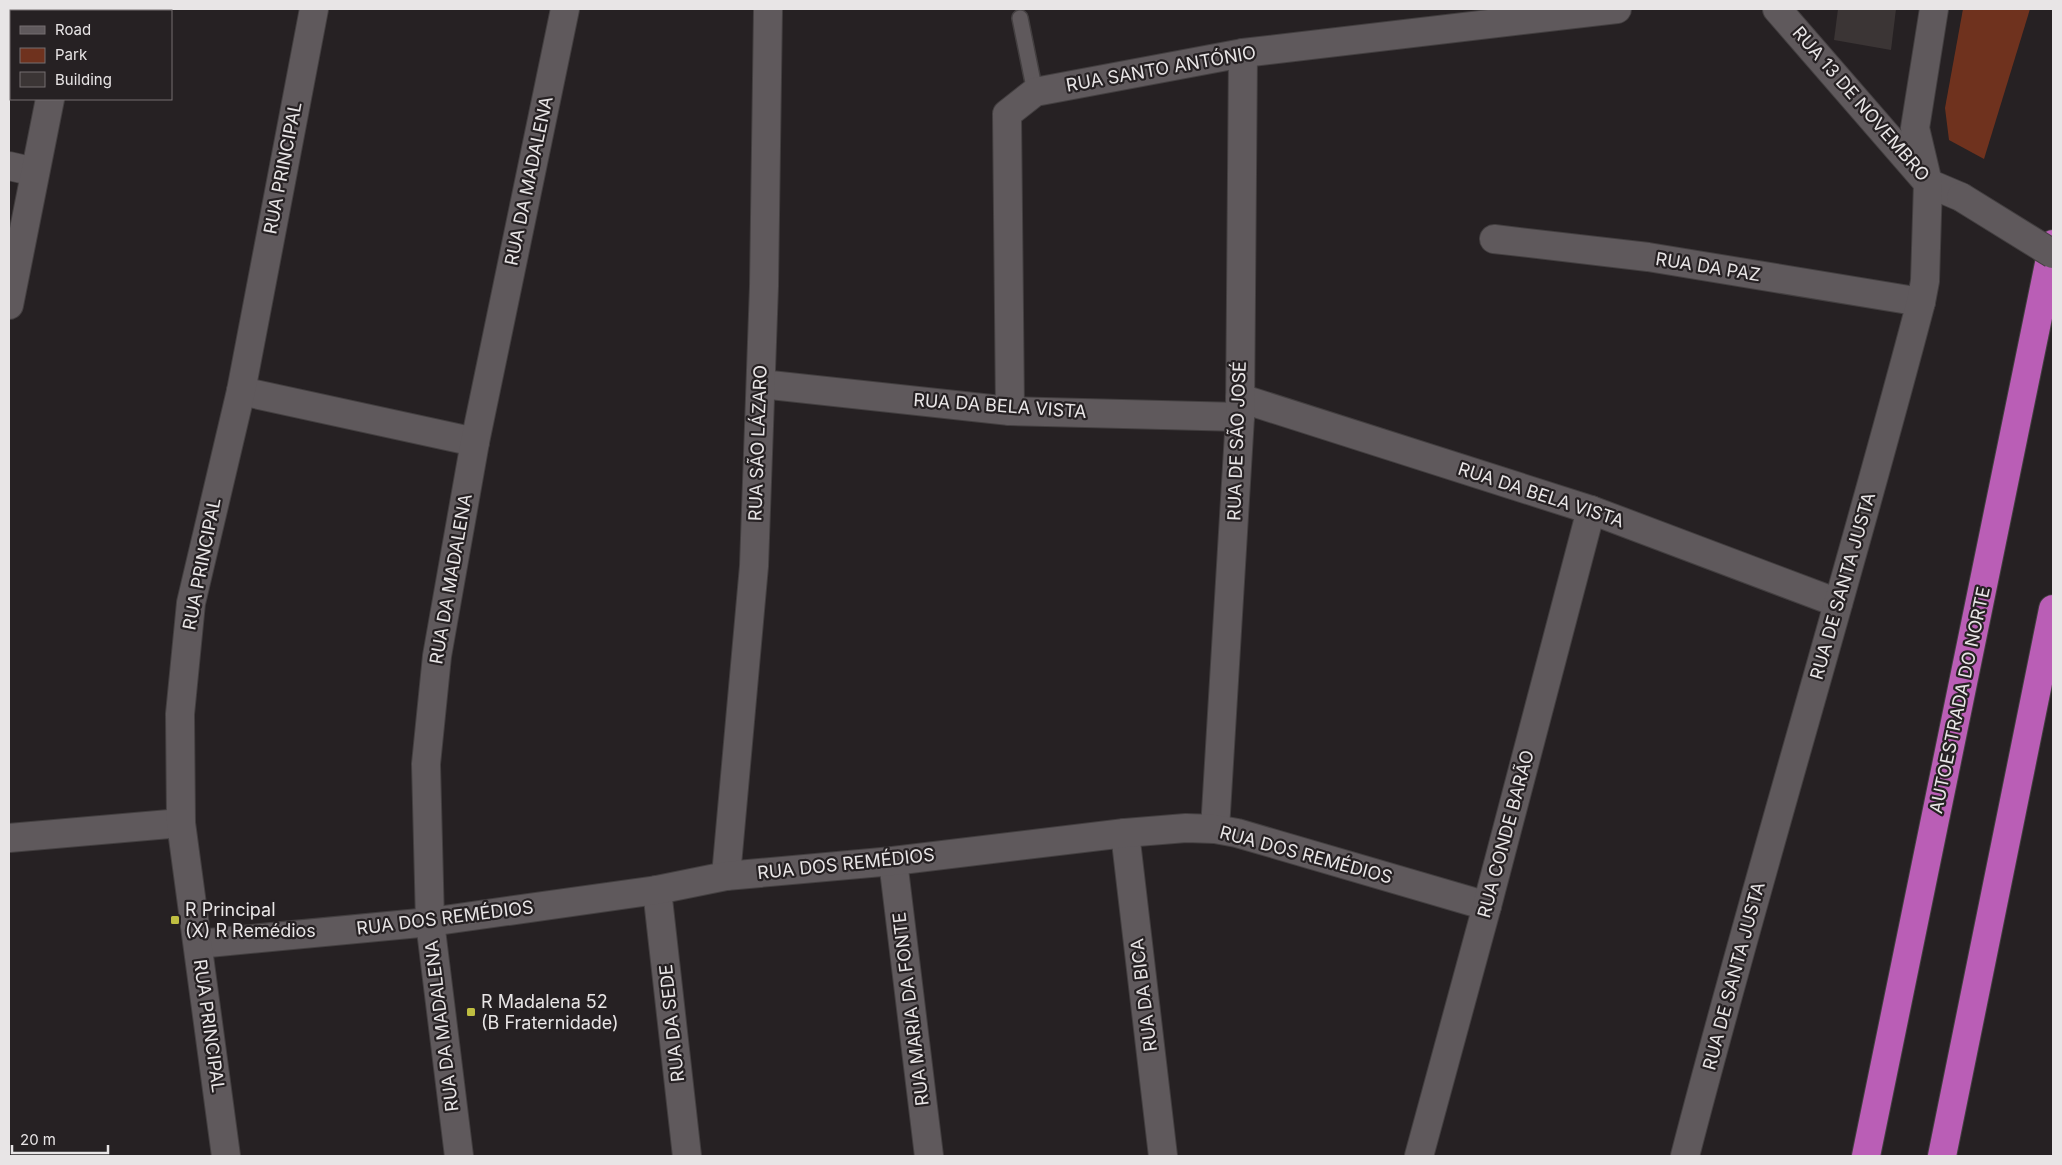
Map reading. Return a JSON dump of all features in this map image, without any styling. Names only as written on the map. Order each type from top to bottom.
[{"type":"highway","name":"AUTOESTRADA DO NORTE","points":[[1866,1156],[2053,244]]},
{"type":"highway","points":[[1942,1156],[2053,609]]},
{"type":"street","name":"RUA PRINCIPAL","points":[[226,1156],[181,823],[180,714],[191,603],[240,391],[314,9]]},
{"type":"street","name":"RUA DA MADALENA","points":[[459,1156],[430,922],[426,764],[437,656],[475,442],[565,9]]},
{"type":"street","name":"RUA SÃO LÁZARO","points":[[726,876],[754,566],[764,286],[768,9]]},
{"type":"street","name":"RUA SANTO ANTÓNIO","points":[[1010,411],[1008,114],[1035,92],[1242,53],[1617,9]]},
{"type":"street","name":"RUA 13 DE NOVEMBRO","points":[[1777,9],[1928,183],[1961,197],[2053,254]]},
{"type":"street","name":"RUA DE SANTA JUSTA","points":[[1685,1156],[1873,482],[1921,302],[1925,281],[1928,183],[1915,128],[1934,9]]},
{"type":"street","name":"RUA DE SÃO JOSÉ","points":[[1215,829],[1240,407],[1242,53]]},
{"type":"street","points":[[9,305],[50,100]]},
{"type":"street","points":[[9,166],[35,172]]},
{"type":"street","name":"RUA DA PAZ","points":[[1494,239],[1648,257],[1921,302]]},
{"type":"street","name":"RUA DA BELA VISTA","points":[[761,384],[1010,411],[1240,407],[1590,510],[1838,603]]},
{"type":"street","points":[[240,391],[475,442]]},
{"type":"street","name":"RUA CONDE BARÃO","points":[[1419,1156],[1487,906],[1590,510]]},
{"type":"street","points":[[9,838],[181,823]]},
{"type":"street","name":"RUA DOS REMÉDIOS","points":[[198,944],[430,922],[657,890],[726,876],[893,861],[1125,833],[1186,828],[1215,829],[1237,833],[1487,906]]},
{"type":"street","name":"RUA DA BICA","points":[[1125,833],[1164,1156]]},
{"type":"street","name":"RUA MARIA DA FONTE","points":[[893,861],[929,1156]]},
{"type":"street","name":"RUA DA SEDE","points":[[657,890],[687,1156]]},
{"type":"lane","points":[[1020,18],[1035,92]]},
{"type":"green space","points":[[1963,9],[2030,9],[1984,159],[1949,140],[1945,108]]},
{"type":"building","points":[[1838,9],[1896,9],[1891,50],[1834,40]]},
{"type":"place","name":"R Principal (X) R Remédios","points":[[175,920]]},
{"type":"place","name":"R Madalena 52 (B Fraternidade)","points":[[471,1012]]}]
